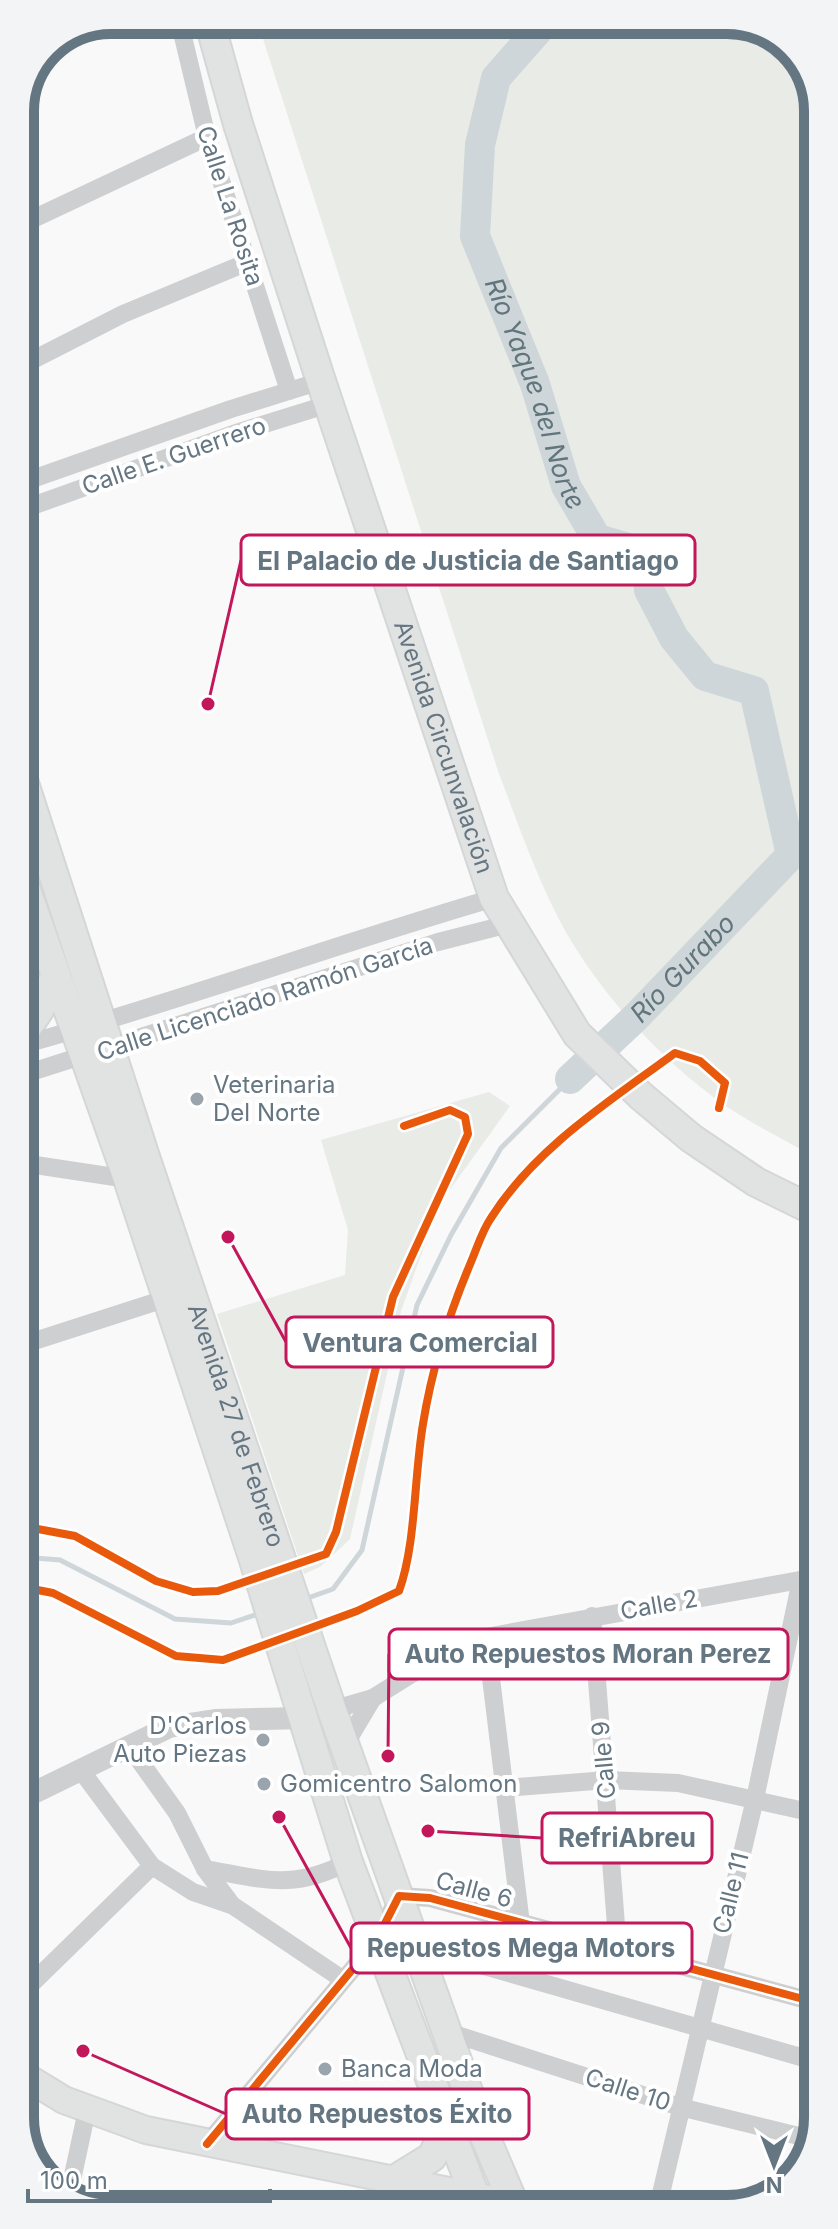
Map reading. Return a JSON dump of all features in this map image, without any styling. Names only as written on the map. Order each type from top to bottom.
[{"type":"main road","name":"Avenida Circunvalación","points":[[213,34],[238,124],[325,393],[494,898],[577,1034],[641,1096],[691,1138],[756,1182],[804,1206]]},
{"type":"main road","name":"Avenida 27 de Febrero","points":[[34,813],[112,1049],[179,1295],[266,1554],[281,1646],[348,1862],[446,2128],[474,2195]]},
{"type":"main road","name":"Avenida 27 de Febrero","points":[[34,915],[128,1179],[179,1295]]},
{"type":"main road","points":[[34,1017],[55,977]]},
{"type":"main road","name":"Avenida 27 de Febrero","points":[[266,1554],[309,1635],[332,1710],[480,2125],[514,2195]]},
{"type":"main road","points":[[34,2081],[87,2110],[146,2130],[449,2195]]},
{"type":"main road","points":[[393,2181],[409,2175],[432,2157],[446,2128]]},
{"type":"main road","points":[[393,2181],[414,2195]]},
{"type":"street","name":"Calle La Rosita","points":[[182,34],[207,137],[289,391]]},
{"type":"street","points":[[34,218],[207,137]]},
{"type":"street","points":[[34,359],[123,314],[248,262]]},
{"type":"street","name":"Calle E. Guerrero","points":[[34,479],[289,391],[325,393]]},
{"type":"street","name":"Calle E. Guerrero","points":[[34,505],[239,432],[325,393]]},
{"type":"street","name":"Calle Licenciado Ramón García","points":[[34,1041],[494,898]]},
{"type":"street","name":"Calle Licenciado Ramón García","points":[[34,1072],[425,946],[509,924]]},
{"type":"street","points":[[34,1165],[128,1179]]},
{"type":"street","points":[[34,1341],[179,1295]]},
{"type":"street","name":"Calle 2","points":[[332,1710],[373,1698],[456,1646],[486,1637],[804,1579]]},
{"type":"street","name":"Calle 11","points":[[660,2195],[710,1977],[804,1598]]},
{"type":"street","name":"Calle 9","points":[[592,1616],[618,1951]]},
{"type":"street","points":[[486,1637],[521,1924]]},
{"type":"street","name":"Calle 2","points":[[345,1745],[373,1698]]},
{"type":"street","points":[[34,1792],[169,1727],[215,1720],[304,1718]]},
{"type":"street","points":[[129,1746],[177,1813],[205,1869],[232,1905]]},
{"type":"street","points":[[80,1769],[152,1866],[193,1892],[232,1905],[342,1979]]},
{"type":"street","points":[[505,1788],[607,1780],[678,1783],[804,1811]]},
{"type":"street","points":[[205,1869],[296,1882],[320,1877],[348,1862]]},
{"type":"street","points":[[34,1981],[152,1866]]},
{"type":"street","name":"Calle 6","points":[[207,2144],[376,1941],[399,1896],[430,1898],[710,1977],[804,2000]]},
{"type":"street","points":[[481,1965],[804,2058]]},
{"type":"street","name":"Calle 10","points":[[448,2032],[680,2107],[801,2137]]},
{"type":"street","points":[[71,2184],[87,2110]]},
{"type":"shaded area","points":[[261,34],[742,35],[766,44],[785,60],[798,82],[804,111],[804,1151],[724,1105],[671,1061],[613,1001],[567,934],[547,895],[498,771]]},
{"type":"shaded area","points":[[489,1092],[510,1106],[439,1205],[401,1311],[350,1539],[320,1567],[304,1574],[217,1314],[345,1275],[348,1230],[321,1140]]},
{"type":"waterway","name":"Río Yaque del Norte","points":[[535,34],[496,78],[480,145],[475,236],[535,384],[566,486],[597,539],[645,553],[649,590],[674,638],[705,676],[754,691],[791,855],[804,849]]},
{"type":"waterway","name":"Río Gurabo","points":[[570,1079],[636,1017],[791,855]]},
{"type":"waterway","points":[[305,1599],[333,1589],[362,1550],[417,1305],[451,1235],[501,1148],[570,1079]]},
{"type":"waterway","points":[[34,1558],[60,1560],[175,1619],[231,1623],[261,1613]]},
{"type":"cycle path","points":[[34,1589],[53,1593],[176,1656],[223,1660],[357,1611],[399,1591],[409,1553],[420,1444],[431,1382],[455,1301],[491,1218],[529,1169],[551,1148],[675,1053],[700,1061],[725,1083],[719,1108]]},
{"type":"cycle path","points":[[34,1528],[75,1536],[156,1581],[193,1592],[218,1591],[326,1554],[336,1532],[393,1297],[468,1134],[465,1117],[450,1110],[404,1126]]},
{"type":"cycle path","points":[[207,2144],[376,1941],[399,1896],[430,1898],[804,1999]]},
{"type":"place","name":"El Palacio de Justicia de Santiago","points":[[208,704]]},
{"type":"place","name":"Veterinaria Del Norte","points":[[197,1099]]},
{"type":"place","name":"Ventura Comercial","points":[[228,1237]]},
{"type":"place","name":"D'Carlos Auto Piezas","points":[[263,1740]]},
{"type":"place","name":"Auto Repuestos Moran Perez","points":[[388,1756]]},
{"type":"place","name":"Gomicentro Salomon","points":[[264,1784]]},
{"type":"place","name":"Repuestos Mega Motors","points":[[279,1817]]},
{"type":"place","name":"RefriAbreu","points":[[428,1831]]},
{"type":"place","name":"Auto Repuestos Éxito","points":[[83,2051]]},
{"type":"place","name":"Banca Moda","points":[[325,2069]]}]
